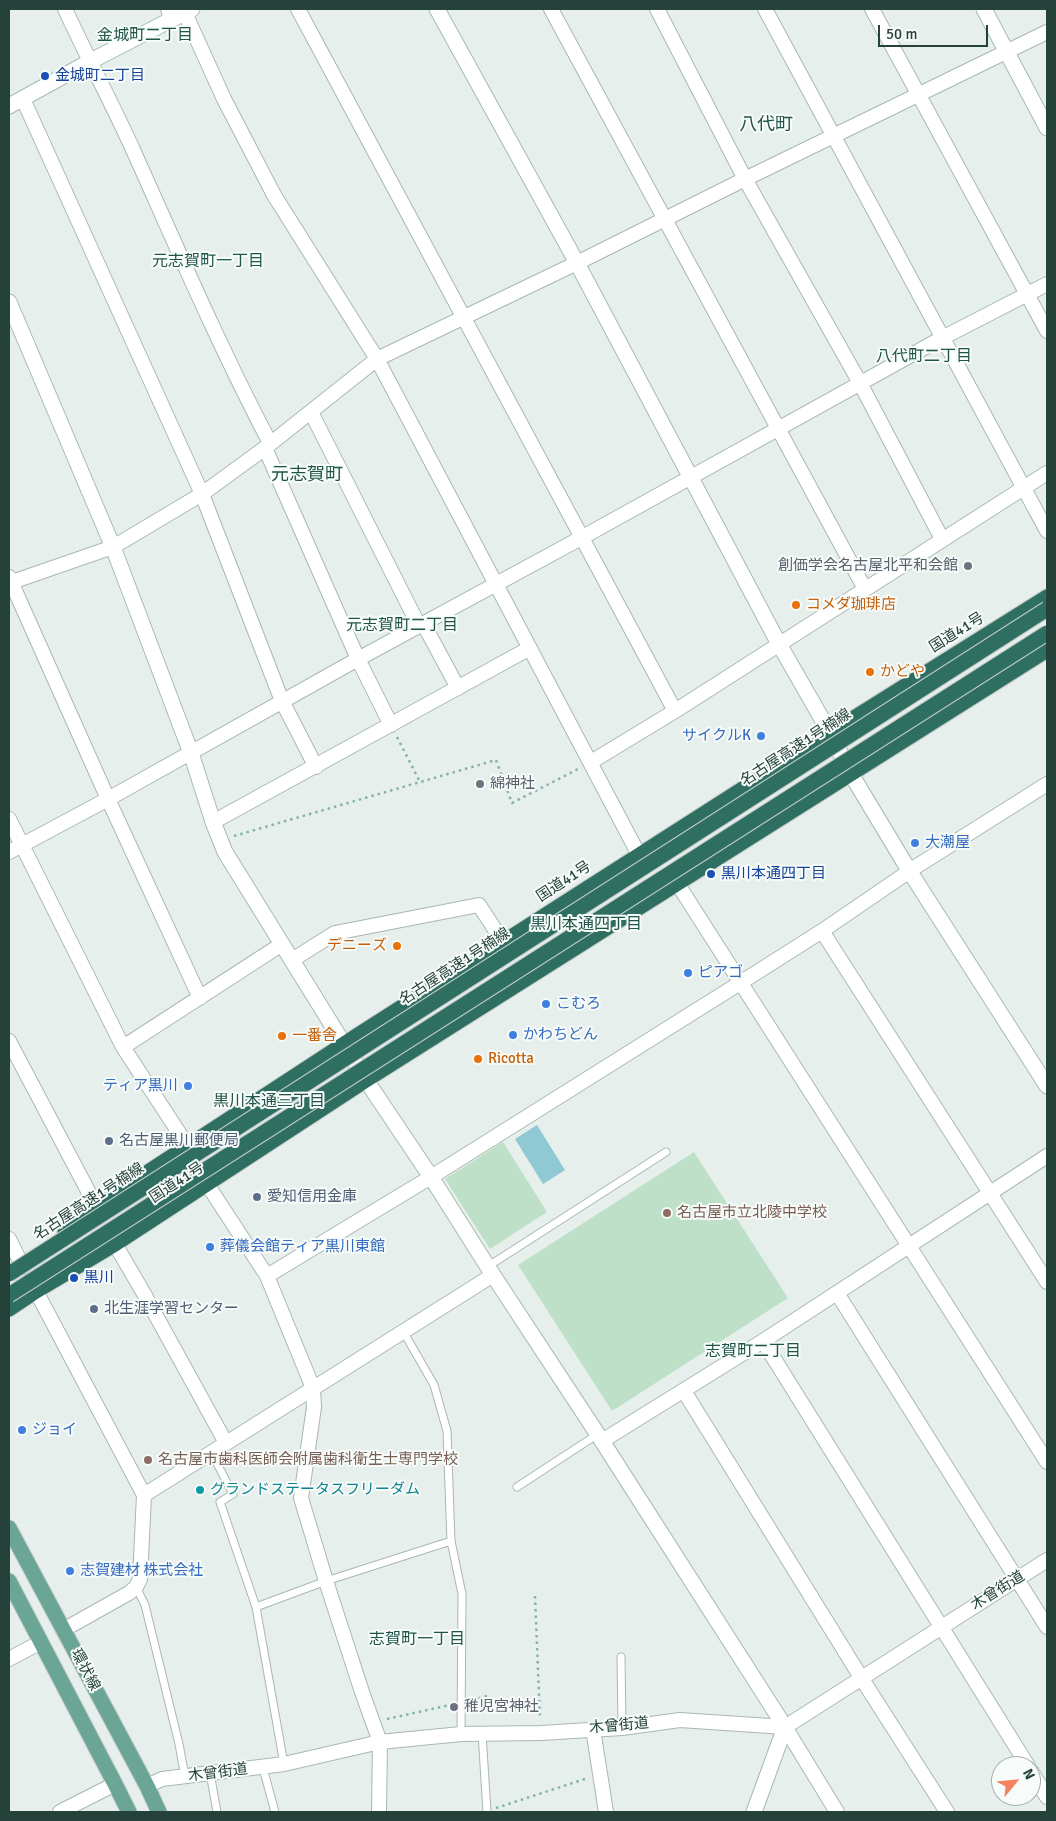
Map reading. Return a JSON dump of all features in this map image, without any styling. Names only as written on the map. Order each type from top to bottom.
[{"type":"highway","name":"国道41号","points":[[9,1275],[24,1267],[96,1206],[187,1145],[830,733],[1047,597]]},
{"type":"highway","name":"名古屋高速1号楠線","points":[[9,1275],[1047,609]]},
{"type":"highway","points":[[9,1295],[1047,633]]},
{"type":"highway","name":"国道41号","points":[[9,1309],[115,1244],[366,1080],[1047,650]]},
{"type":"main road","name":"環状線","points":[[9,1528],[147,1786],[159,1812]]},
{"type":"main road","name":"環状線","points":[[9,1581],[129,1812]]},
{"type":"street","points":[[65,9],[133,150],[268,446],[358,659],[391,725]]},
{"type":"street","points":[[298,9],[675,711]]},
{"type":"street","points":[[437,9],[577,264],[779,644],[851,774],[910,872],[1047,1086]]},
{"type":"street","points":[[551,9],[866,589]]},
{"type":"street","points":[[656,9],[746,179],[860,383],[942,539]]},
{"type":"street","points":[[765,9],[1047,531]]},
{"type":"street","points":[[872,9],[1047,331]]},
{"type":"street","points":[[984,9],[1047,128]]},
{"type":"street","points":[[9,106],[179,12],[274,195],[377,359],[639,855]]},
{"type":"street","points":[[200,998],[10,581],[112,547],[202,494],[268,446],[377,359],[577,264],[833,136],[1008,53],[1047,32]]},
{"type":"street","points":[[23,98],[202,494],[282,701],[316,767]]},
{"type":"street","points":[[9,852],[942,338],[1047,284]]},
{"type":"street","points":[[10,309],[112,547],[191,753],[213,822],[225,852],[366,1080],[600,1438],[837,1812]]},
{"type":"street","points":[[311,412],[421,625],[458,688]]},
{"type":"street","points":[[591,762],[675,711],[1047,473]]},
{"type":"street","points":[[213,822],[530,648]]},
{"type":"street","points":[[267,1276],[431,1177],[740,983],[1047,784]]},
{"type":"street","points":[[9,819],[123,1047],[187,1145]]},
{"type":"street","points":[[677,883],[1047,1462]]},
{"type":"street","points":[[292,960],[335,933],[479,905],[503,942]]},
{"type":"street","points":[[822,931],[1047,1282]]},
{"type":"street","points":[[123,1047],[282,944]]},
{"type":"street","points":[[9,1041],[96,1206]]},
{"type":"street","points":[[600,1438],[684,1391],[763,1342],[1047,1156]]},
{"type":"street","points":[[207,1184],[267,1276],[313,1388],[314,1407],[302,1498],[326,1581],[380,1742],[379,1812]]},
{"type":"street","points":[[9,1239],[24,1267]]},
{"type":"street","points":[[115,1244],[226,1443]]},
{"type":"street","points":[[144,1495],[403,1332],[490,1271]]},
{"type":"street","points":[[36,1291],[144,1495],[140,1579],[136,1587],[129,1593],[63,1630]]},
{"type":"street","points":[[837,1293],[1047,1627]]},
{"type":"street","points":[[763,1342],[1022,1756]]},
{"type":"street","points":[[684,1391],[862,1679],[947,1812]]},
{"type":"street","name":"木曾街道","points":[[147,1786],[162,1779],[263,1768],[380,1742],[482,1732],[541,1732],[622,1728],[680,1720],[784,1728],[1047,1560]]},
{"type":"street","points":[[9,1659],[41,1642]]},
{"type":"street","points":[[754,1812],[784,1728]]},
{"type":"street","points":[[593,1729],[606,1812]]},
{"type":"street","points":[[60,1812],[116,1784]]},
{"type":"lane","points":[[490,1271],[666,1152]]},
{"type":"lane","points":[[403,1332],[434,1385],[447,1431],[451,1541],[462,1594],[461,1734]]},
{"type":"lane","points":[[517,1487],[600,1438]]},
{"type":"lane","points":[[211,1452],[232,1494],[220,1502],[256,1607],[284,1764]]},
{"type":"lane","points":[[256,1607],[326,1581],[451,1541]]},
{"type":"lane","points":[[136,1587],[145,1605],[185,1776]]},
{"type":"lane","points":[[621,1657],[622,1728]]},
{"type":"lane","points":[[482,1732],[487,1812]]},
{"type":"lane","points":[[263,1768],[275,1812]]},
{"type":"lane","points":[[210,1773],[217,1812]]},
{"type":"path","points":[[391,725],[420,782]]},
{"type":"path","points":[[220,840],[496,760],[512,803],[591,762]]},
{"type":"path","points":[[535,1596],[541,1732]]},
{"type":"path","points":[[373,1722],[491,1695]]},
{"type":"path","points":[[487,1812],[599,1775]]},
{"type":"green space","points":[[503,1142],[547,1212],[490,1249],[445,1179]]},
{"type":"green space","points":[[694,1152],[788,1298],[612,1411],[518,1265]]},
{"type":"water","points":[[537,1125],[565,1170],[543,1184],[515,1139]]},
{"type":"place","name":"金城町二丁目","points":[[45,76]]},
{"type":"place","name":"創価学会名古屋北平和会館","points":[[968,566]]},
{"type":"place","name":"コメダ珈琲店","points":[[796,605]]},
{"type":"place","name":"かどや","points":[[870,672]]},
{"type":"place","name":"サイクルK","points":[[761,736]]},
{"type":"place","name":"綿神社","points":[[480,784]]},
{"type":"place","name":"大潮屋","points":[[915,843]]},
{"type":"place","name":"黒川本通四丁目","points":[[711,874]]},
{"type":"place","name":"デニーズ","points":[[397,946]]},
{"type":"place","name":"ピアゴ","points":[[688,973]]},
{"type":"place","name":"こむろ","points":[[546,1004]]},
{"type":"place","name":"かわちどん","points":[[513,1035]]},
{"type":"place","name":"一番舎","points":[[282,1036]]},
{"type":"place","name":"Ricotta","points":[[478,1059]]},
{"type":"place","name":"ティア黒川","points":[[188,1086]]},
{"type":"place","name":"名古屋黒川郵便局","points":[[109,1141]]},
{"type":"place","name":"愛知信用金庫","points":[[257,1197]]},
{"type":"place","name":"名古屋市立北陵中学校","points":[[667,1213]]},
{"type":"place","name":"葬儀会館ティア黒川東館","points":[[210,1247]]},
{"type":"place","name":"黒川","points":[[74,1278]]},
{"type":"place","name":"北生涯学習センター","points":[[94,1309]]},
{"type":"place","name":"ジョイ","points":[[22,1430]]},
{"type":"place","name":"名古屋市歯科医師会附属歯科衛生士専門学校","points":[[148,1460]]},
{"type":"place","name":"グランドステータスフリーダム","points":[[200,1490]]},
{"type":"place","name":"志賀建材 株式会社","points":[[70,1571]]},
{"type":"place","name":"稚児宮神社","points":[[454,1707]]},
{"type":"district","name":"金城町二丁目","points":[[145,36]]},
{"type":"district","name":"八代町","points":[[766,125]]},
{"type":"district","name":"元志賀町一丁目","points":[[208,262]]},
{"type":"district","name":"八代町二丁目","points":[[924,357]]},
{"type":"district","name":"元志賀町","points":[[307,475]]},
{"type":"district","name":"元志賀町二丁目","points":[[402,626]]},
{"type":"district","name":"黒川本通四丁目","points":[[586,925]]},
{"type":"district","name":"黒川本通三丁目","points":[[269,1102]]},
{"type":"district","name":"志賀町二丁目","points":[[753,1352]]},
{"type":"district","name":"志賀町一丁目","points":[[417,1640]]}]
